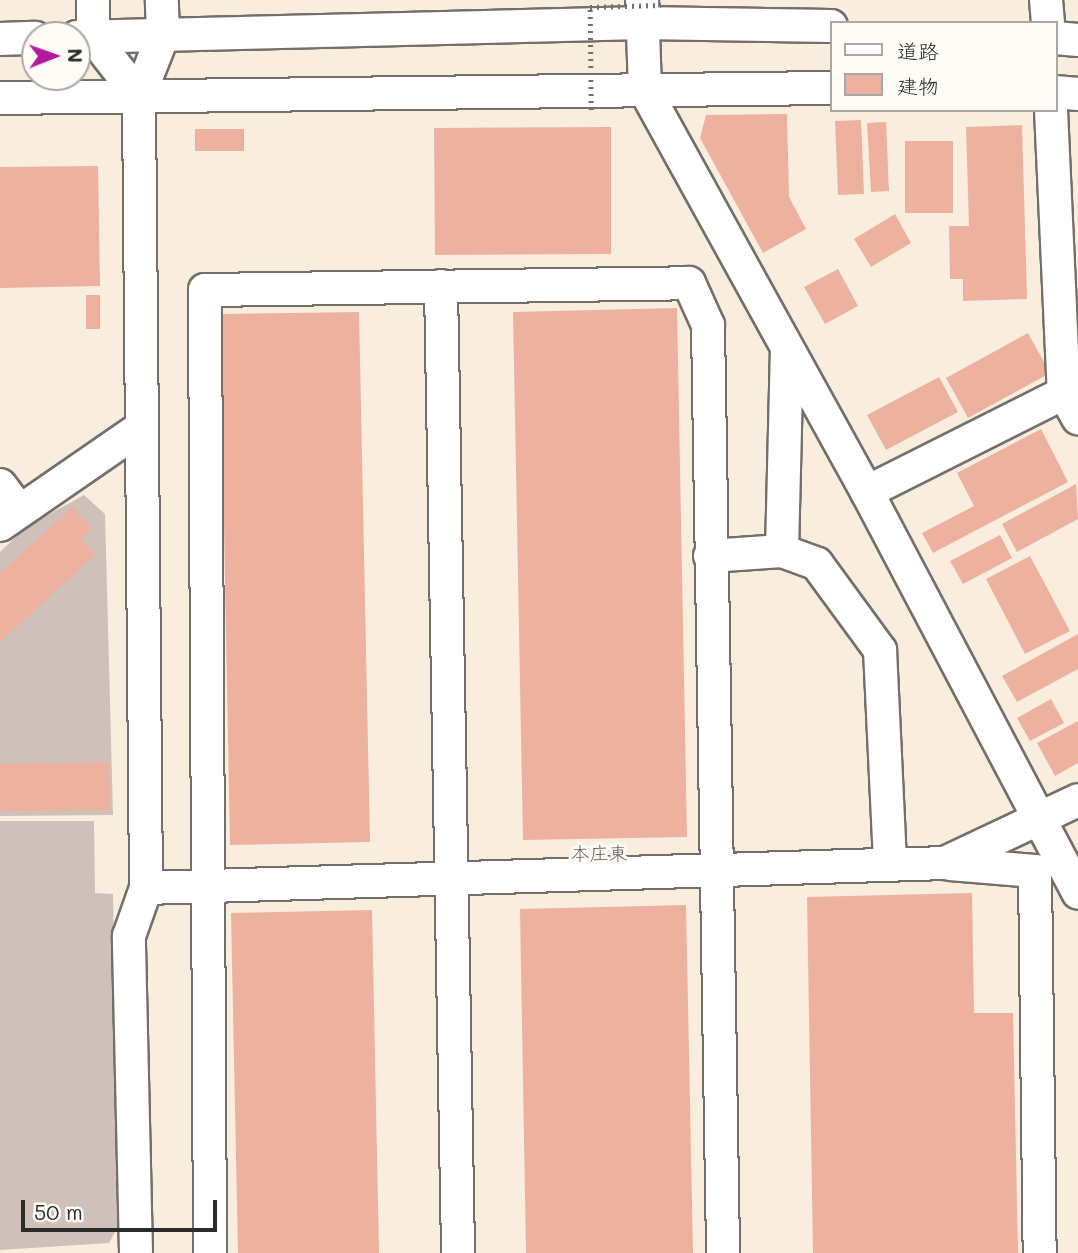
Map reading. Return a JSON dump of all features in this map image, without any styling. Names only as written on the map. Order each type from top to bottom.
[{"type":"street","points":[[88,21],[93,0]]},
{"type":"street","points":[[136,1253],[129,936],[146,888],[139,429],[139,96],[163,35],[162,0]]},
{"type":"street","points":[[1046,0],[1048,21]]},
{"type":"street","points":[[91,37],[648,9],[830,26]]},
{"type":"street","points":[[648,9],[645,90],[867,492],[1078,893]]},
{"type":"street","points":[[0,39],[21,38]]},
{"type":"street","points":[[1057,38],[1078,40]]},
{"type":"street","points":[[91,44],[139,96]]},
{"type":"street","points":[[0,98],[830,88]]},
{"type":"street","points":[[1057,92],[1078,94]]},
{"type":"street","points":[[867,492],[1071,405],[1051,112]]},
{"type":"street","points":[[210,1253],[205,290],[689,283],[708,325],[723,1253]]},
{"type":"street","points":[[441,286],[458,1253]]},
{"type":"street","points":[[782,551],[787,347]]},
{"type":"street","points":[[6,506],[139,429]]},
{"type":"street","points":[[710,556],[782,551],[817,564],[880,650],[890,865]]},
{"type":"street","points":[[945,863],[1039,822],[1078,800]]},
{"type":"street","points":[[146,888],[945,863],[1035,871],[1040,1253]]},
{"type":"path","points":[[591,110],[590,7],[648,9]]},
{"type":"shaded area","points":[[84,495],[105,514],[113,815],[0,816],[0,552],[26,527]]},
{"type":"shaded area","points":[[0,821],[94,821],[95,893],[113,894],[119,1225],[109,1243],[0,1250]]},
{"type":"building","points":[[787,114],[789,197],[806,229],[763,253],[700,138],[706,115]]},
{"type":"building","points":[[861,120],[864,194],[838,195],[835,121]]},
{"type":"building","points":[[886,122],[889,191],[871,192],[867,123]]},
{"type":"building","points":[[1022,125],[1027,299],[963,301],[963,279],[950,279],[949,226],[969,226],[966,127]]},
{"type":"building","points":[[611,127],[611,254],[435,255],[434,128]]},
{"type":"building","points":[[195,129],[244,129],[244,151],[195,151]]},
{"type":"building","points":[[905,141],[953,141],[953,213],[905,213]]},
{"type":"building","points":[[98,166],[100,286],[0,288],[0,167]]},
{"type":"building","points":[[895,214],[911,243],[871,267],[854,239]]},
{"type":"building","points":[[838,269],[858,306],[825,324],[804,287]]},
{"type":"building","points":[[86,295],[100,295],[100,329],[86,329]]},
{"type":"building","points":[[677,308],[687,837],[523,840],[513,312]]},
{"type":"building","points":[[359,312],[370,842],[230,845],[220,314]]},
{"type":"building","points":[[1028,333],[1050,373],[968,418],[946,378]]},
{"type":"building","points":[[939,377],[958,412],[886,450],[867,415]]},
{"type":"building","points":[[1041,429],[1068,482],[933,553],[922,533],[974,506],[957,473]]},
{"type":"building","points":[[1076,484],[1078,519],[1017,552],[1002,524]]},
{"type":"building","points":[[73,507],[92,528],[81,539],[95,555],[0,642],[0,573]]},
{"type":"building","points":[[1000,535],[1012,558],[963,584],[950,561]]},
{"type":"building","points":[[1030,556],[1070,631],[1025,654],[986,579]]},
{"type":"building","points":[[1078,634],[1078,669],[1017,702],[1002,676]]},
{"type":"building","points":[[1051,699],[1064,723],[1030,741],[1017,718]]},
{"type":"building","points":[[1078,721],[1078,763],[1055,776],[1037,743]]},
{"type":"building","points":[[109,762],[110,810],[0,811],[0,764]]},
{"type":"building","points":[[972,893],[974,1013],[1013,1013],[1018,1253],[813,1253],[807,897]]},
{"type":"building","points":[[686,905],[693,1253],[526,1253],[520,909]]},
{"type":"building","points":[[372,910],[379,1253],[238,1253],[231,913]]},
{"type":"district","name":"本庄東","points":[[599,853]]}]
